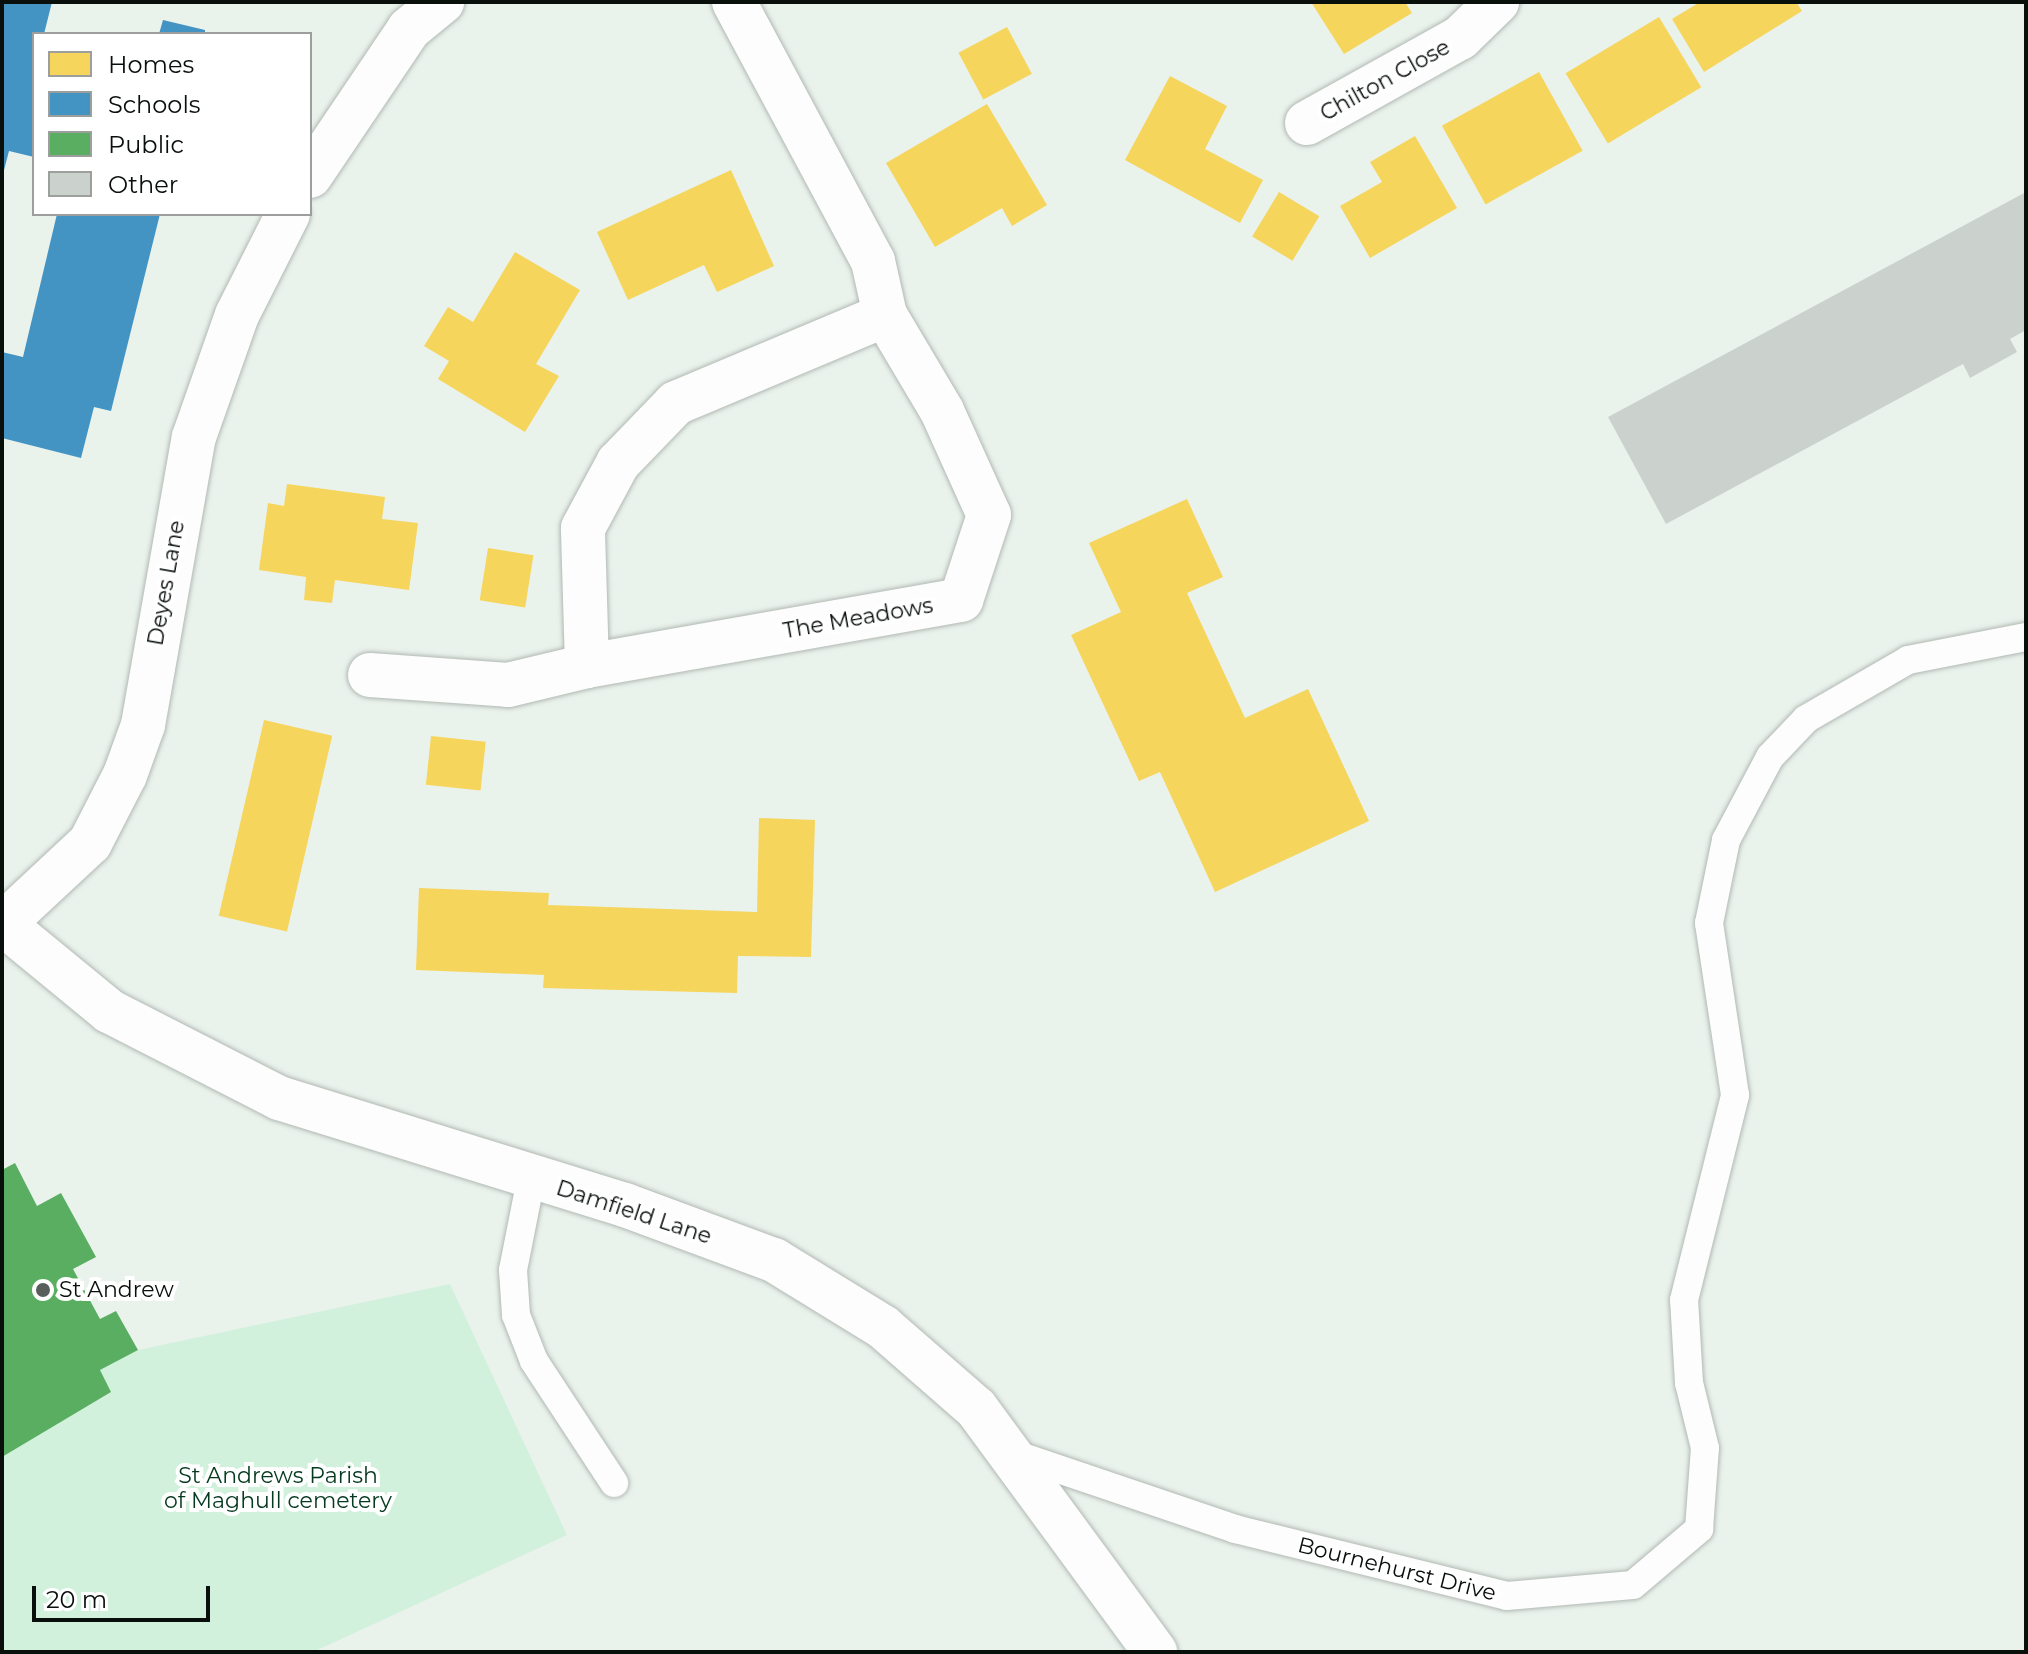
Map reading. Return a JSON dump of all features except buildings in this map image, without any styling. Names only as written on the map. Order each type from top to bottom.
[{"type":"street","points":[[312,173],[409,29],[442,2]]},
{"type":"street","name":"The Meadows","points":[[370,675],[508,685],[587,666],[961,600],[989,515],[942,411],[885,315],[873,261],[734,2]]},
{"type":"street","name":"Chilton Close","points":[[1307,123],[1460,38],[1497,2]]},
{"type":"street","name":"Deyes Lane","points":[[2,924],[90,843],[125,775],[143,725],[194,437],[237,315],[287,216]]},
{"type":"street","points":[[587,666],[583,528],[618,463],[676,403],[885,315]]},
{"type":"street","name":"Damfield Lane","points":[[2,924],[109,1011],[279,1098],[774,1260],[883,1327],[976,1408],[1155,1652]]},
{"type":"lane","name":"Bournehurst Drive","points":[[1011,1453],[1235,1529],[1507,1596],[1633,1585],[1699,1529],[1705,1448],[1689,1383],[1684,1300],[1735,1095],[1709,923],[1726,840],[1770,757],[1806,719],[1908,660],[2026,637]]},
{"type":"lane","points":[[531,1179],[513,1270],[516,1315],[534,1361],[614,1483]]},
{"type":"green space","name":"St Andrews Parish of Maghull cemetery","points":[[450,1284],[567,1535],[313,1652],[2,1652],[2,1457],[111,1392],[100,1370],[138,1350]]},
{"type":"place","name":"St Andrew","points":[[43,1290]]}]
